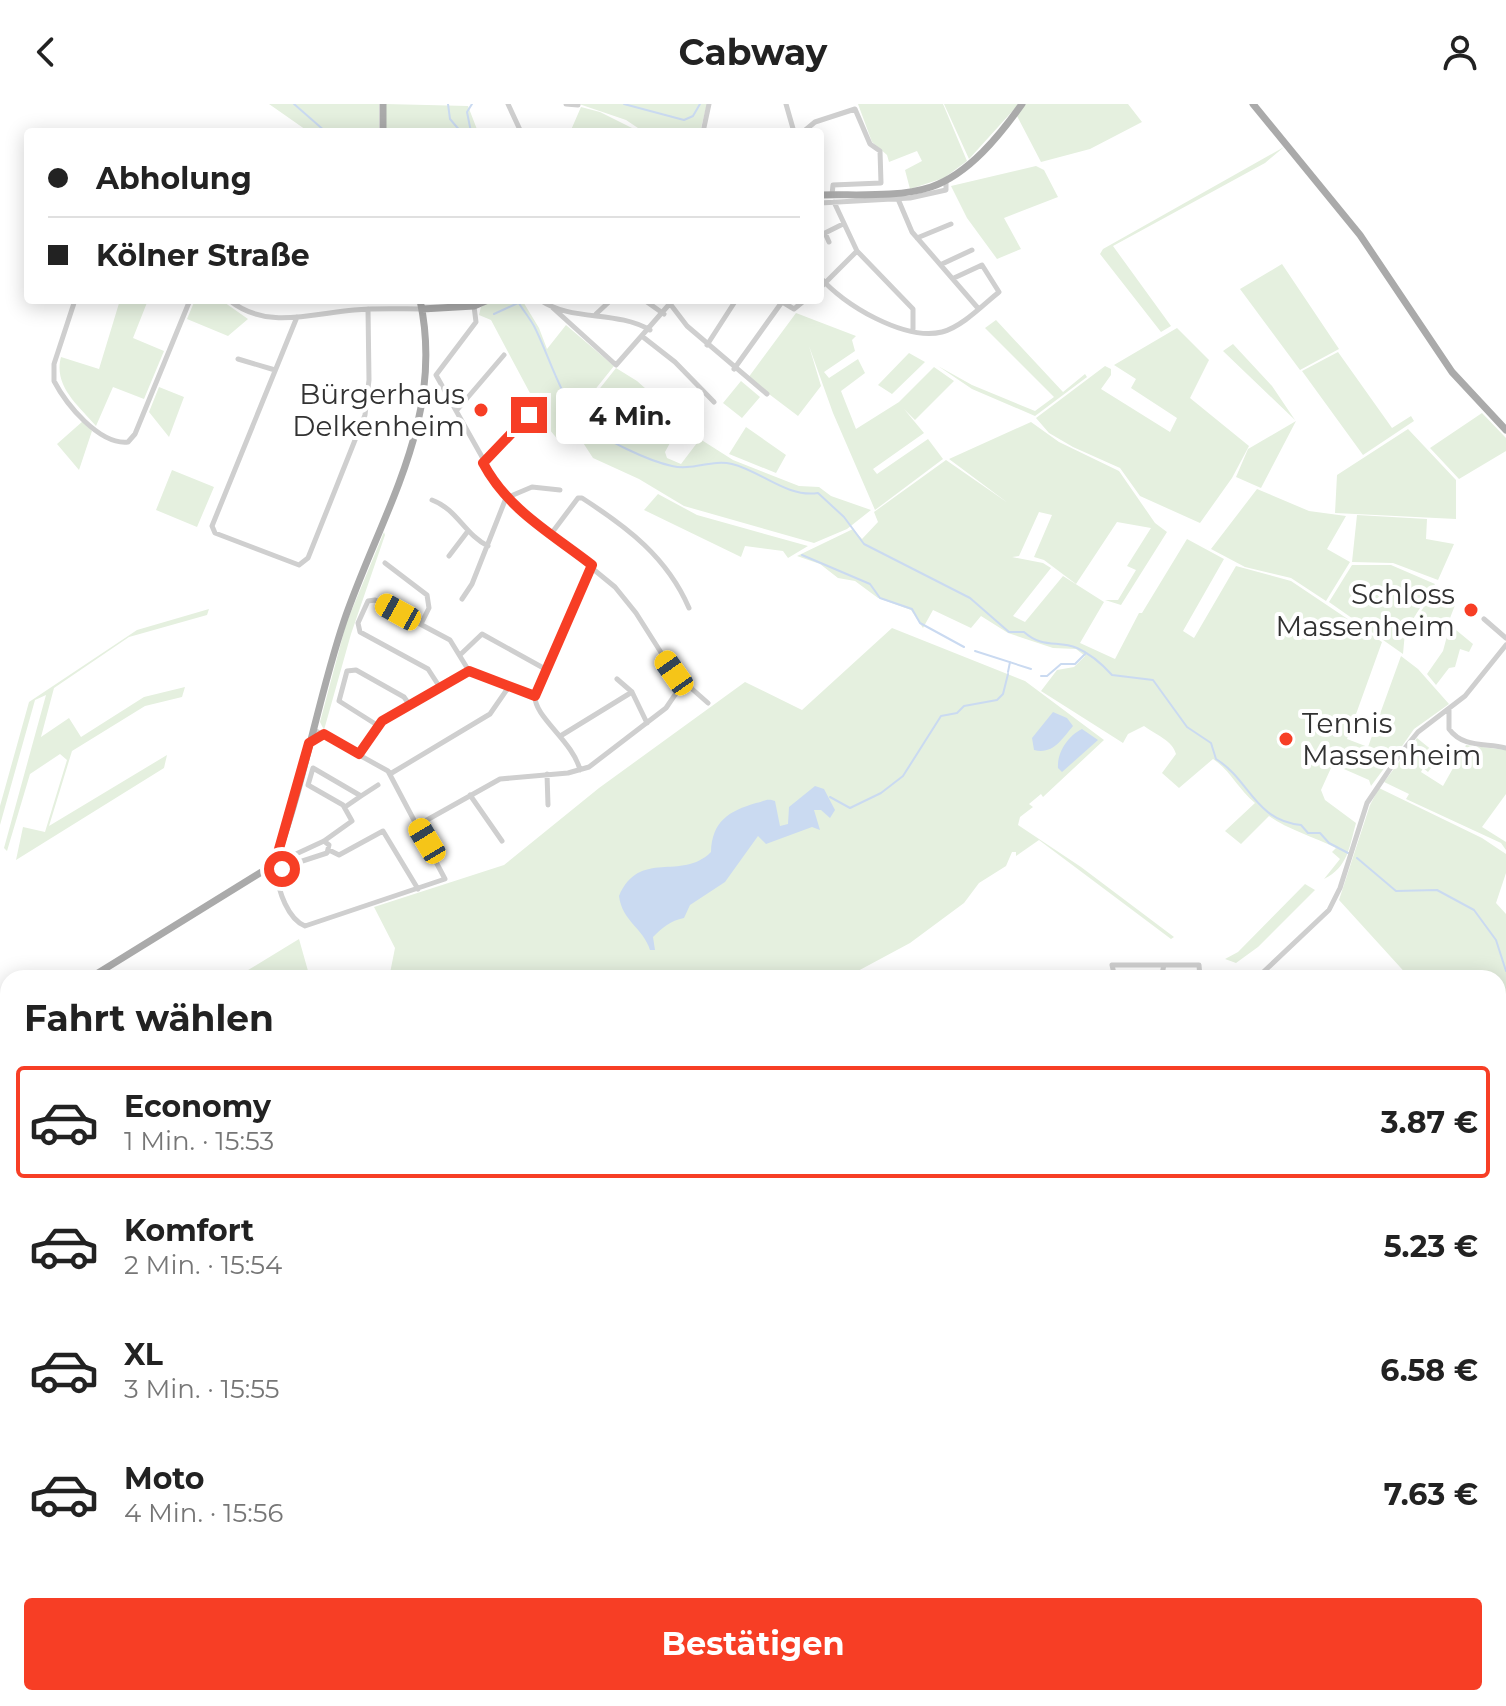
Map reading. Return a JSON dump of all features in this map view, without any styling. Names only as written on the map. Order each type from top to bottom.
[{"type":"main road","points":[[383,104],[383,128]]},
{"type":"main road","points":[[824,196],[833,199],[917,190],[946,180],[993,141],[1022,104]]},
{"type":"main road","points":[[1253,104],[1356,228],[1452,372],[1489,417],[1505,429]]},
{"type":"main road","points":[[280,864],[309,743],[347,613],[403,479],[419,428],[426,381],[424,321],[420,304]]},
{"type":"main road","points":[[422,304],[434,309],[479,304]]},
{"type":"main road","points":[[426,304],[446,307]]},
{"type":"main road","points":[[424,321],[434,309]]},
{"type":"main road","points":[[268,868],[268,860],[280,864]]},
{"type":"main road","points":[[103,970],[268,868],[280,864]]},
{"type":"street","points":[[508,104],[519,128]]},
{"type":"street","points":[[566,104],[578,105]]},
{"type":"street","points":[[704,128],[709,104]]},
{"type":"street","points":[[786,104],[793,128]]},
{"type":"street","points":[[808,128],[815,122],[855,109],[870,144],[880,151],[881,183],[833,185],[833,199],[857,251],[913,309],[913,329]]},
{"type":"street","points":[[824,202],[833,199],[898,199],[946,190],[946,180]]},
{"type":"street","points":[[898,199],[909,228],[977,307]]},
{"type":"street","points":[[829,242],[825,233],[843,224]]},
{"type":"street","points":[[917,238],[951,224]]},
{"type":"street","points":[[942,264],[972,250]]},
{"type":"street","points":[[824,285],[857,251]]},
{"type":"street","points":[[824,287],[882,321],[913,329],[944,331],[999,292],[982,265],[954,278]]},
{"type":"street","points":[[74,304],[54,364],[54,381],[95,431],[121,443],[130,441],[135,434],[188,304]]},
{"type":"street","points":[[235,304],[254,316],[297,317],[416,304]]},
{"type":"street","points":[[397,308],[415,304]]},
{"type":"street","points":[[546,304],[616,365],[671,304]]},
{"type":"street","points":[[596,314],[607,304]]},
{"type":"street","points":[[650,304],[664,314]]},
{"type":"street","points":[[674,304],[707,345],[767,394]]},
{"type":"street","points":[[707,345],[733,304]]},
{"type":"street","points":[[734,369],[779,304]]},
{"type":"street","points":[[474,306],[476,322],[436,373],[483,463],[506,498],[592,565],[624,597],[683,683],[708,703]]},
{"type":"street","points":[[553,308],[632,321],[650,330]]},
{"type":"street","points":[[297,317],[213,529],[299,565],[308,558],[363,424],[369,393],[368,309]]},
{"type":"street","points":[[643,337],[675,362],[714,402]]},
{"type":"street","points":[[457,410],[504,355]]},
{"type":"street","points":[[238,359],[275,370]]},
{"type":"street","points":[[483,463],[529,415]]},
{"type":"street","points":[[462,599],[488,546],[506,498],[532,487],[560,490]]},
{"type":"street","points":[[551,535],[578,498],[582,498],[639,536],[666,570],[689,608]]},
{"type":"street","points":[[432,500],[449,507],[468,531],[488,546]]},
{"type":"street","points":[[449,556],[468,531]]},
{"type":"street","points":[[385,563],[427,595],[429,608],[421,624]]},
{"type":"street","points":[[580,770],[562,735],[542,716],[535,696],[592,565]]},
{"type":"street","points":[[439,686],[428,669],[360,632],[358,626],[367,602],[373,599],[450,640],[469,671],[535,696]]},
{"type":"street","points":[[1484,619],[1506,638]]},
{"type":"street","points":[[461,654],[482,634],[547,670]]},
{"type":"street","points":[[1265,970],[1329,910],[1340,888],[1372,794],[1404,749],[1418,732],[1465,696],[1506,645]]},
{"type":"street","points":[[377,725],[339,701],[347,671],[356,670],[404,697],[409,704]]},
{"type":"street","points":[[359,754],[377,725],[469,671]]},
{"type":"street","points":[[617,679],[632,692],[647,723]]},
{"type":"street","points":[[418,825],[506,777],[580,770],[599,761],[674,700],[683,683]]},
{"type":"street","points":[[390,774],[490,714],[508,688]]},
{"type":"street","points":[[562,735],[632,692]]},
{"type":"street","points":[[1449,708],[1449,729],[1459,739],[1467,744],[1506,748]]},
{"type":"street","points":[[280,864],[279,891],[304,926],[445,879],[390,774],[314,730]]},
{"type":"street","points":[[309,743],[324,734]]},
{"type":"street","points":[[280,864],[324,841],[352,821],[345,807],[309,786],[312,768],[361,796]]},
{"type":"street","points":[[547,774],[548,805]]},
{"type":"street","points":[[345,807],[378,785]]},
{"type":"street","points":[[470,795],[502,841]]},
{"type":"street","points":[[280,864],[329,850],[339,855],[383,831],[418,889]]},
{"type":"street","points":[[324,841],[329,844],[329,850]]},
{"type":"street","points":[[1113,970],[1112,965],[1199,965],[1199,970]]},
{"type":"street","points":[[1163,970],[1164,965]]},
{"type":"green space","points":[[269,104],[379,104],[379,128],[303,128]]},
{"type":"green space","points":[[386,104],[468,106],[476,128],[386,128]]},
{"type":"green space","points":[[579,104],[707,104],[701,128],[638,128],[626,120]]},
{"type":"green space","points":[[858,104],[943,104],[967,161],[944,178],[910,189],[905,170],[922,161],[917,151],[889,162],[887,155],[872,142]]},
{"type":"green space","points":[[944,104],[1019,104],[969,159]]},
{"type":"green space","points":[[1025,104],[1128,104],[1142,122],[1090,149],[1041,162],[1017,116]]},
{"type":"green space","points":[[581,107],[600,112],[632,128],[572,128]]},
{"type":"green space","points":[[1284,147],[1265,163],[1113,246],[1171,326],[1161,332],[1100,254],[1103,249]]},
{"type":"green space","points":[[1036,166],[1044,170],[1058,197],[1004,218],[1021,249],[997,259],[967,218],[951,186]]},
{"type":"green space","points":[[1282,264],[1339,349],[1300,370],[1240,289]]},
{"type":"green space","points":[[119,304],[146,304],[133,338],[164,351],[144,399],[113,387],[96,426],[64,386],[61,357],[99,369]]},
{"type":"green space","points":[[193,304],[227,304],[248,319],[228,336],[187,319]]},
{"type":"green space","points":[[487,304],[524,304],[547,349],[566,325],[614,366],[581,407],[582,411],[616,368],[637,381],[682,421],[665,452],[667,458],[681,464],[700,439],[733,460],[799,486],[819,487],[831,496],[871,510],[847,529],[814,543],[684,506],[639,479],[593,458],[578,435],[560,442],[543,422],[539,422],[531,395],[491,320],[479,315],[481,307]]},
{"type":"green space","points":[[796,313],[856,336],[852,340],[855,351],[824,372],[829,378],[858,359],[865,373],[841,391],[856,429],[899,402],[934,367],[954,381],[915,420],[904,409],[924,433],[873,469],[877,474],[928,439],[943,459],[875,510],[833,413],[809,346],[821,386],[798,416],[748,378]]},
{"type":"green space","points":[[996,320],[1063,392],[1085,374],[1087,377],[1035,416],[972,389],[938,366],[972,385],[1035,411],[1054,397],[985,328]]},
{"type":"green space","points":[[1177,328],[1209,360],[1190,398],[1249,446],[1232,478],[1200,523],[1140,496],[1120,468],[1049,433],[1036,418],[1105,366],[1111,369],[1111,375],[1101,389],[1170,432],[1177,418],[1131,388],[1136,379],[1114,365]]},
{"type":"green space","points":[[1233,344],[1272,386],[1295,420],[1223,351]]},
{"type":"green space","points":[[1338,352],[1392,428],[1411,416],[1414,421],[1363,455],[1302,371]]},
{"type":"green space","points":[[909,353],[925,362],[892,394],[878,385]]},
{"type":"green space","points":[[741,381],[760,397],[742,418],[723,403]]},
{"type":"green space","points":[[159,387],[184,397],[169,437],[149,412]]},
{"type":"green space","points":[[1482,413],[1506,438],[1506,451],[1459,479],[1430,448]]},
{"type":"green space","points":[[83,421],[92,431],[79,470],[57,444]]},
{"type":"green space","points":[[1296,421],[1261,488],[1236,477],[1248,449]]},
{"type":"green space","points":[[1031,422],[1059,442],[1119,471],[1155,523],[1167,532],[1121,605],[1105,600],[1118,600],[1136,570],[1127,566],[1151,528],[1117,522],[1076,584],[1044,560],[1034,557],[1052,515],[1039,512],[1019,556],[1012,557],[1043,563],[1051,568],[1013,616],[1025,622],[1063,576],[1104,602],[1080,643],[1115,659],[1139,613],[1142,613],[1187,539],[1224,559],[1183,631],[1194,638],[1236,566],[1291,581],[1382,642],[1347,739],[1368,747],[1401,656],[1418,669],[1449,704],[1414,729],[1398,752],[1376,750],[1394,755],[1371,786],[1369,780],[1337,766],[1331,768],[1321,790],[1325,800],[1356,823],[1343,863],[1332,874],[1324,879],[1340,859],[1332,852],[1336,848],[1269,816],[1241,844],[1225,831],[1255,803],[1213,759],[1179,788],[1162,773],[1176,754],[1163,738],[1144,726],[1128,734],[1123,743],[1041,691],[1057,670],[1074,667],[1085,656],[1076,649],[1053,648],[1008,633],[981,616],[971,628],[933,610],[923,628],[911,610],[878,598],[855,581],[838,578],[820,564],[797,556],[853,529],[862,539],[878,522],[874,512],[946,460],[1008,503],[949,459]]},
{"type":"green space","points":[[746,427],[786,455],[776,473],[729,454]]},
{"type":"green space","points":[[1408,429],[1456,480],[1456,519],[1335,513],[1337,475]]},
{"type":"green space","points":[[172,470],[214,487],[197,527],[156,510]]},
{"type":"green space","points":[[1257,489],[1309,511],[1346,516],[1327,549],[1350,562],[1326,601],[1291,578],[1245,567],[1211,549]]},
{"type":"green space","points":[[658,494],[697,515],[808,546],[788,558],[783,551],[745,546],[741,557],[644,510]]},
{"type":"green space","points":[[1357,515],[1427,519],[1426,539],[1454,544],[1438,580],[1393,563],[1352,562]]},
{"type":"green space","points":[[384,532],[324,730],[320,722],[346,624]]},
{"type":"green space","points":[[1352,565],[1391,565],[1435,584],[1405,632],[1403,654],[1329,602]]},
{"type":"green space","points":[[1436,588],[1457,600],[1445,631],[1418,616]]},
{"type":"green space","points":[[209,609],[207,615],[129,637],[54,688],[41,737],[69,718],[81,737],[144,697],[185,687],[182,697],[145,706],[72,751],[49,826],[167,755],[164,768],[16,860],[23,827],[45,832],[67,760],[60,754],[30,774],[7,851],[4,848],[46,695],[35,700],[0,825],[0,806],[29,702],[137,630]]},
{"type":"green space","points":[[1450,625],[1473,644],[1469,652],[1460,649],[1455,667],[1449,668],[1436,685],[1427,674],[1443,651]]},
{"type":"green space","points":[[892,628],[1025,681],[1104,740],[1043,797],[1041,794],[1029,804],[1033,807],[1020,817],[1018,825],[1081,867],[1174,937],[1171,939],[1039,840],[1016,856],[1016,852],[1012,852],[1006,866],[979,883],[964,903],[910,943],[860,970],[391,970],[395,948],[374,907],[504,865],[599,788],[745,682],[802,710]]},
{"type":"green space","points":[[1417,738],[1433,751],[1428,759],[1434,764],[1428,772],[1423,768],[1421,772],[1443,786],[1466,745],[1506,750],[1506,794],[1482,827],[1506,842],[1506,850],[1501,843],[1406,799],[1409,794],[1384,782]]},
{"type":"green space","points":[[1379,788],[1482,838],[1506,854],[1506,873],[1496,903],[1506,914],[1506,970],[1403,970],[1339,900],[1370,805]]},
{"type":"green space","points":[[1305,884],[1315,890],[1258,947],[1236,963],[1225,959],[1238,952]]},
{"type":"green space","points":[[299,939],[308,970],[248,970]]},
{"type":"water","points":[[1053,712],[1067,718],[1073,726],[1052,748],[1034,750],[1032,738]]},
{"type":"water","points":[[1082,729],[1098,740],[1062,772],[1058,768],[1061,750]]},
{"type":"water","points":[[815,786],[824,789],[835,810],[830,818],[821,810],[814,810],[820,830],[812,827],[766,844],[758,836],[725,882],[690,905],[684,918],[660,930],[653,937],[655,950],[650,950],[621,905],[619,896],[628,882],[649,869],[699,861],[711,852],[715,832],[724,819],[746,806],[766,800],[775,801],[780,826],[788,824],[789,807]]},
{"type":"waterway","points":[[294,104],[321,128]]},
{"type":"waterway","points":[[448,104],[450,119],[458,128]]},
{"type":"waterway","points":[[470,128],[467,112],[472,104]]},
{"type":"waterway","points":[[624,104],[684,120],[693,116],[700,104]]},
{"type":"waterway","points":[[494,314],[516,304]]},
{"type":"waterway","points":[[520,304],[534,326],[568,401],[585,423],[603,436],[639,455],[672,466],[732,464],[796,492],[818,493],[844,517],[864,544],[970,598],[1009,632],[1024,632],[1038,641],[1077,648],[1112,675],[1153,680],[1187,727],[1211,743],[1216,759],[1237,777],[1262,807],[1285,822],[1301,825],[1308,833],[1320,833],[1329,843],[1348,853]]},
{"type":"waterway","points":[[802,555],[870,584],[880,598],[912,609],[920,623],[964,647]]},
{"type":"waterway","points":[[975,651],[1031,669]]},
{"type":"waterway","points":[[1041,676],[1047,676],[1061,664],[1075,664],[1085,654]]},
{"type":"waterway","points":[[1008,672],[1010,662]]},
{"type":"waterway","points":[[830,797],[850,808],[881,793],[903,776],[941,716],[957,713],[964,706],[997,700],[1003,694],[1008,674]]},
{"type":"waterway","points":[[1357,858],[1396,891],[1437,890],[1474,910],[1496,940],[1506,970]]},
{"type":"place","name":"Bürgerhaus Delkenheim","points":[[481,410]]},
{"type":"place","name":"Schloss Massenheim","points":[[1471,610]]},
{"type":"place","name":"Tennis Massenheim","points":[[1286,739]]},
{"type":"route","points":[[282,869],[284,862],[277,856],[309,743],[317,737],[324,734],[359,754],[370,734],[382,721],[469,671],[535,696],[592,565],[521,513],[504,496],[483,463],[516,424],[529,415]]}]
